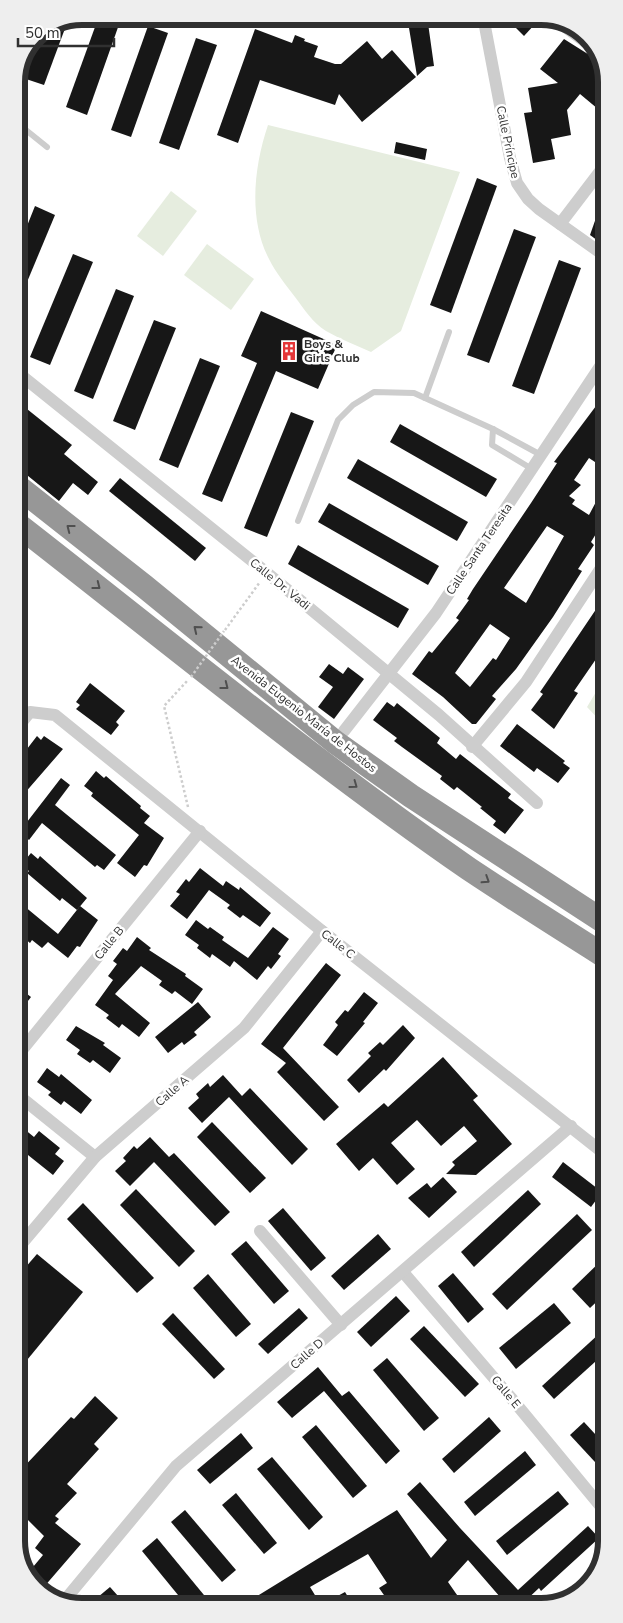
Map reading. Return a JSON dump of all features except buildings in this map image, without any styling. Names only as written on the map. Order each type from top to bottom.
[{"type":"highway","name":"Avenida Eugenio María de Hostos","points":[[25,492],[225,642],[335,742],[419,802],[598,918]]},
{"type":"highway","name":"Avenida Eugenio María de Hostos","points":[[25,530],[367,795],[470,869],[598,952]]},
{"type":"highway","points":[[225,642],[344,731],[502,842],[548,886]]},
{"type":"street","name":"Calle Príncipe","points":[[486,25],[512,172],[528,199],[598,251]]},
{"type":"street","points":[[560,224],[598,176]]},
{"type":"street","name":"Calle Santa Teresita","points":[[344,731],[436,613],[598,370]]},
{"type":"street","name":"Calle Dr. Vadi","points":[[25,378],[267,573],[439,715],[472,747],[537,803]]},
{"type":"street","points":[[472,747],[526,682],[598,573]]},
{"type":"street","name":"Calle C","points":[[25,718],[30,712],[55,715],[322,931],[598,1148]]},
{"type":"street","name":"Calle B","points":[[25,1046],[196,828]]},
{"type":"street","name":"Calle A","points":[[25,1240],[95,1157],[244,1028],[322,931]]},
{"type":"street","points":[[25,1100],[95,1157]]},
{"type":"street","name":"Calle D","points":[[68,1596],[176,1466],[571,1126]]},
{"type":"street","points":[[260,1230],[341,1325]]},
{"type":"street","name":"Calle E","points":[[403,1272],[598,1503]]},
{"type":"lane","points":[[25,129],[47,147]]},
{"type":"lane","points":[[425,398],[449,332]]},
{"type":"lane","points":[[298,521],[338,420],[353,405],[374,392],[414,393],[493,429],[541,455]]},
{"type":"lane","points":[[493,429],[492,445],[532,470]]},
{"type":"path","points":[[196,828],[164,706],[225,642],[267,573]]},
{"type":"shaded area","points":[[268,125],[460,172],[401,331],[371,352],[331,334],[317,324],[305,311],[269,259],[258,227],[255,192],[259,158]]},
{"type":"shaded area","points":[[171,191],[197,211],[163,256],[137,236]]},
{"type":"shaded area","points":[[207,244],[254,279],[231,310],[184,275]]},
{"type":"shaded area","points":[[598,689],[598,719],[587,707]]},
{"type":"place","name":"Boys & Girls Club","points":[[289,351]]}]
